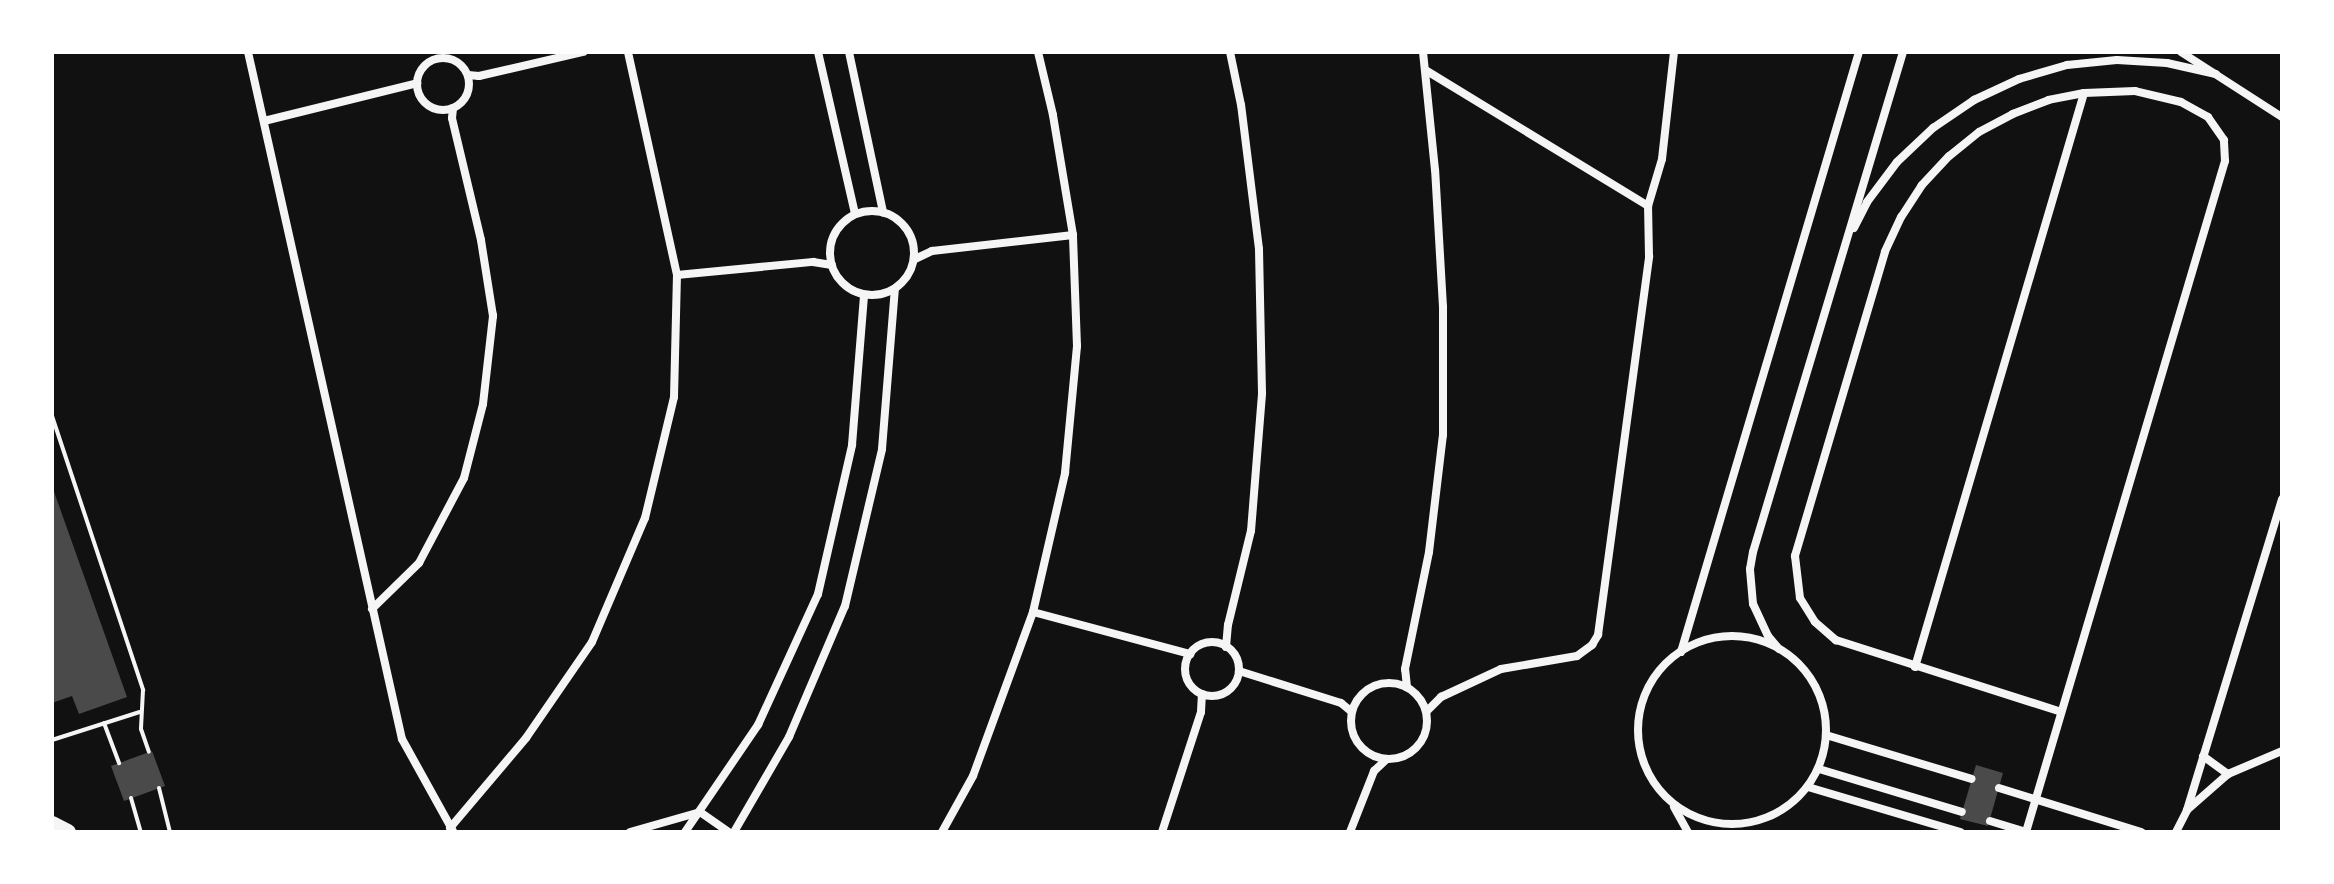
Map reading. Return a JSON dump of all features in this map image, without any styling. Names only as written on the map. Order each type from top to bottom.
[{"type":"highway","points":[[52,824],[68,832]]},
{"type":"street","points":[[248,52],[402,739],[452,830],[526,738],[592,642],[645,518],[674,397],[677,275],[628,52]]},
{"type":"street","points":[[469,78],[583,52]]},
{"type":"street","points":[[818,52],[855,214]]},
{"type":"street","points":[[849,52],[883,212]]},
{"type":"street","points":[[942,832],[973,776],[1033,612],[1065,473],[1077,346],[1073,235],[1053,115],[1038,52]]},
{"type":"street","points":[[1222,645],[1251,531],[1262,393],[1259,249],[1241,105],[1230,52]]},
{"type":"street","points":[[1407,687],[1405,669],[1429,552],[1443,435],[1443,307],[1427,71],[1423,52]]},
{"type":"street","points":[[1427,711],[1441,697],[1501,669],[1577,656],[1598,635],[1649,256],[1648,206],[1662,159],[1674,52]]},
{"type":"street","points":[[1681,652],[1859,52]]},
{"type":"street","points":[[1753,832],[1808,787],[1819,769],[1826,735],[1825,710],[1815,686],[1805,672],[1779,649],[1759,621],[1752,595],[1750,569],[1903,52]]},
{"type":"street","points":[[2181,52],[2282,117]]},
{"type":"street","points":[[437,55],[458,62],[469,78],[466,98],[449,109],[428,105],[418,87],[422,68],[437,55]]},
{"type":"street","points":[[1845,246],[1867,202],[1897,162],[1933,128],[1997,89],[2067,65],[2117,60],[2167,63],[2216,74]]},
{"type":"street","points":[[1427,71],[1648,206]]},
{"type":"street","points":[[264,121],[418,87]]},
{"type":"street","points":[[1990,821],[2026,832],[2225,161],[2221,133],[2208,117],[2158,95],[2123,90],[2084,93],[2037,105],[1979,132],[1931,175],[1901,217],[1885,252],[1798,542],[1796,584],[1806,611],[1836,640],[2061,712]]},
{"type":"street","points":[[1915,667],[2084,93]]},
{"type":"street","points":[[372,609],[419,563],[464,478],[483,404],[493,316],[481,240],[449,109]]},
{"type":"street","points":[[883,212],[904,224],[914,245],[915,259],[905,281],[895,289],[881,295],[864,295],[844,284],[832,265],[830,253],[837,230],[855,214],[883,212]]},
{"type":"street","points":[[915,259],[932,251],[1073,235]]},
{"type":"street","points":[[914,245],[932,251]]},
{"type":"street","points":[[813,262],[830,253]]},
{"type":"street","points":[[677,275],[813,262],[832,265]]},
{"type":"street","points":[[630,832],[700,812],[732,832],[789,737],[845,606],[882,449],[895,289]]},
{"type":"street","points":[[685,832],[758,725],[818,594],[852,445],[864,295]]},
{"type":"street","points":[[2176,832],[2187,810],[2282,499]]},
{"type":"street","points":[[1033,612],[1190,654]]},
{"type":"street","points":[[1688,832],[1648,773],[1642,757],[1641,706],[1656,675],[1681,652],[1713,639],[1747,638],[1779,649]]},
{"type":"street","points":[[1222,645],[1238,662],[1238,676],[1226,692],[1207,695],[1188,682],[1185,664],[1197,646],[1222,645]]},
{"type":"street","points":[[1170,651],[1185,664]]},
{"type":"street","points":[[1393,683],[1405,669]]},
{"type":"street","points":[[1238,676],[1255,678],[1353,708]]},
{"type":"street","points":[[1374,771],[1386,760],[1415,750],[1426,732],[1427,711],[1419,697],[1407,687],[1393,683],[1367,690],[1353,708],[1352,733],[1357,743],[1373,756],[1386,760]]},
{"type":"street","points":[[1162,832],[1207,695]]},
{"type":"street","points":[[1419,697],[1441,697]]},
{"type":"street","points":[[1826,735],[1972,779]]},
{"type":"street","points":[[2187,810],[2228,774],[2282,751]]},
{"type":"street","points":[[1350,832],[1374,771],[1373,756]]},
{"type":"street","points":[[2203,756],[2228,774]]},
{"type":"street","points":[[1819,769],[1962,812]]},
{"type":"street","points":[[1808,787],[1960,832]]},
{"type":"street","points":[[1999,788],[2141,832]]},
{"type":"street","points":[[1669,800],[1699,818],[1715,822],[1733,824],[1767,818]]},
{"type":"lane","points":[[52,416],[143,690],[140,712],[149,752]]},
{"type":"lane","points":[[52,740],[140,712]]},
{"type":"lane","points":[[104,723],[119,763]]},
{"type":"lane","points":[[159,788],[170,832]]},
{"type":"lane","points":[[131,798],[141,832]]},
{"type":"building","points":[[52,486],[127,697],[79,714],[72,696],[52,703]]},
{"type":"building","points":[[152,751],[165,786],[124,801],[111,766]]},
{"type":"building","points":[[1976,765],[2003,773],[1988,826],[1960,819]]}]
